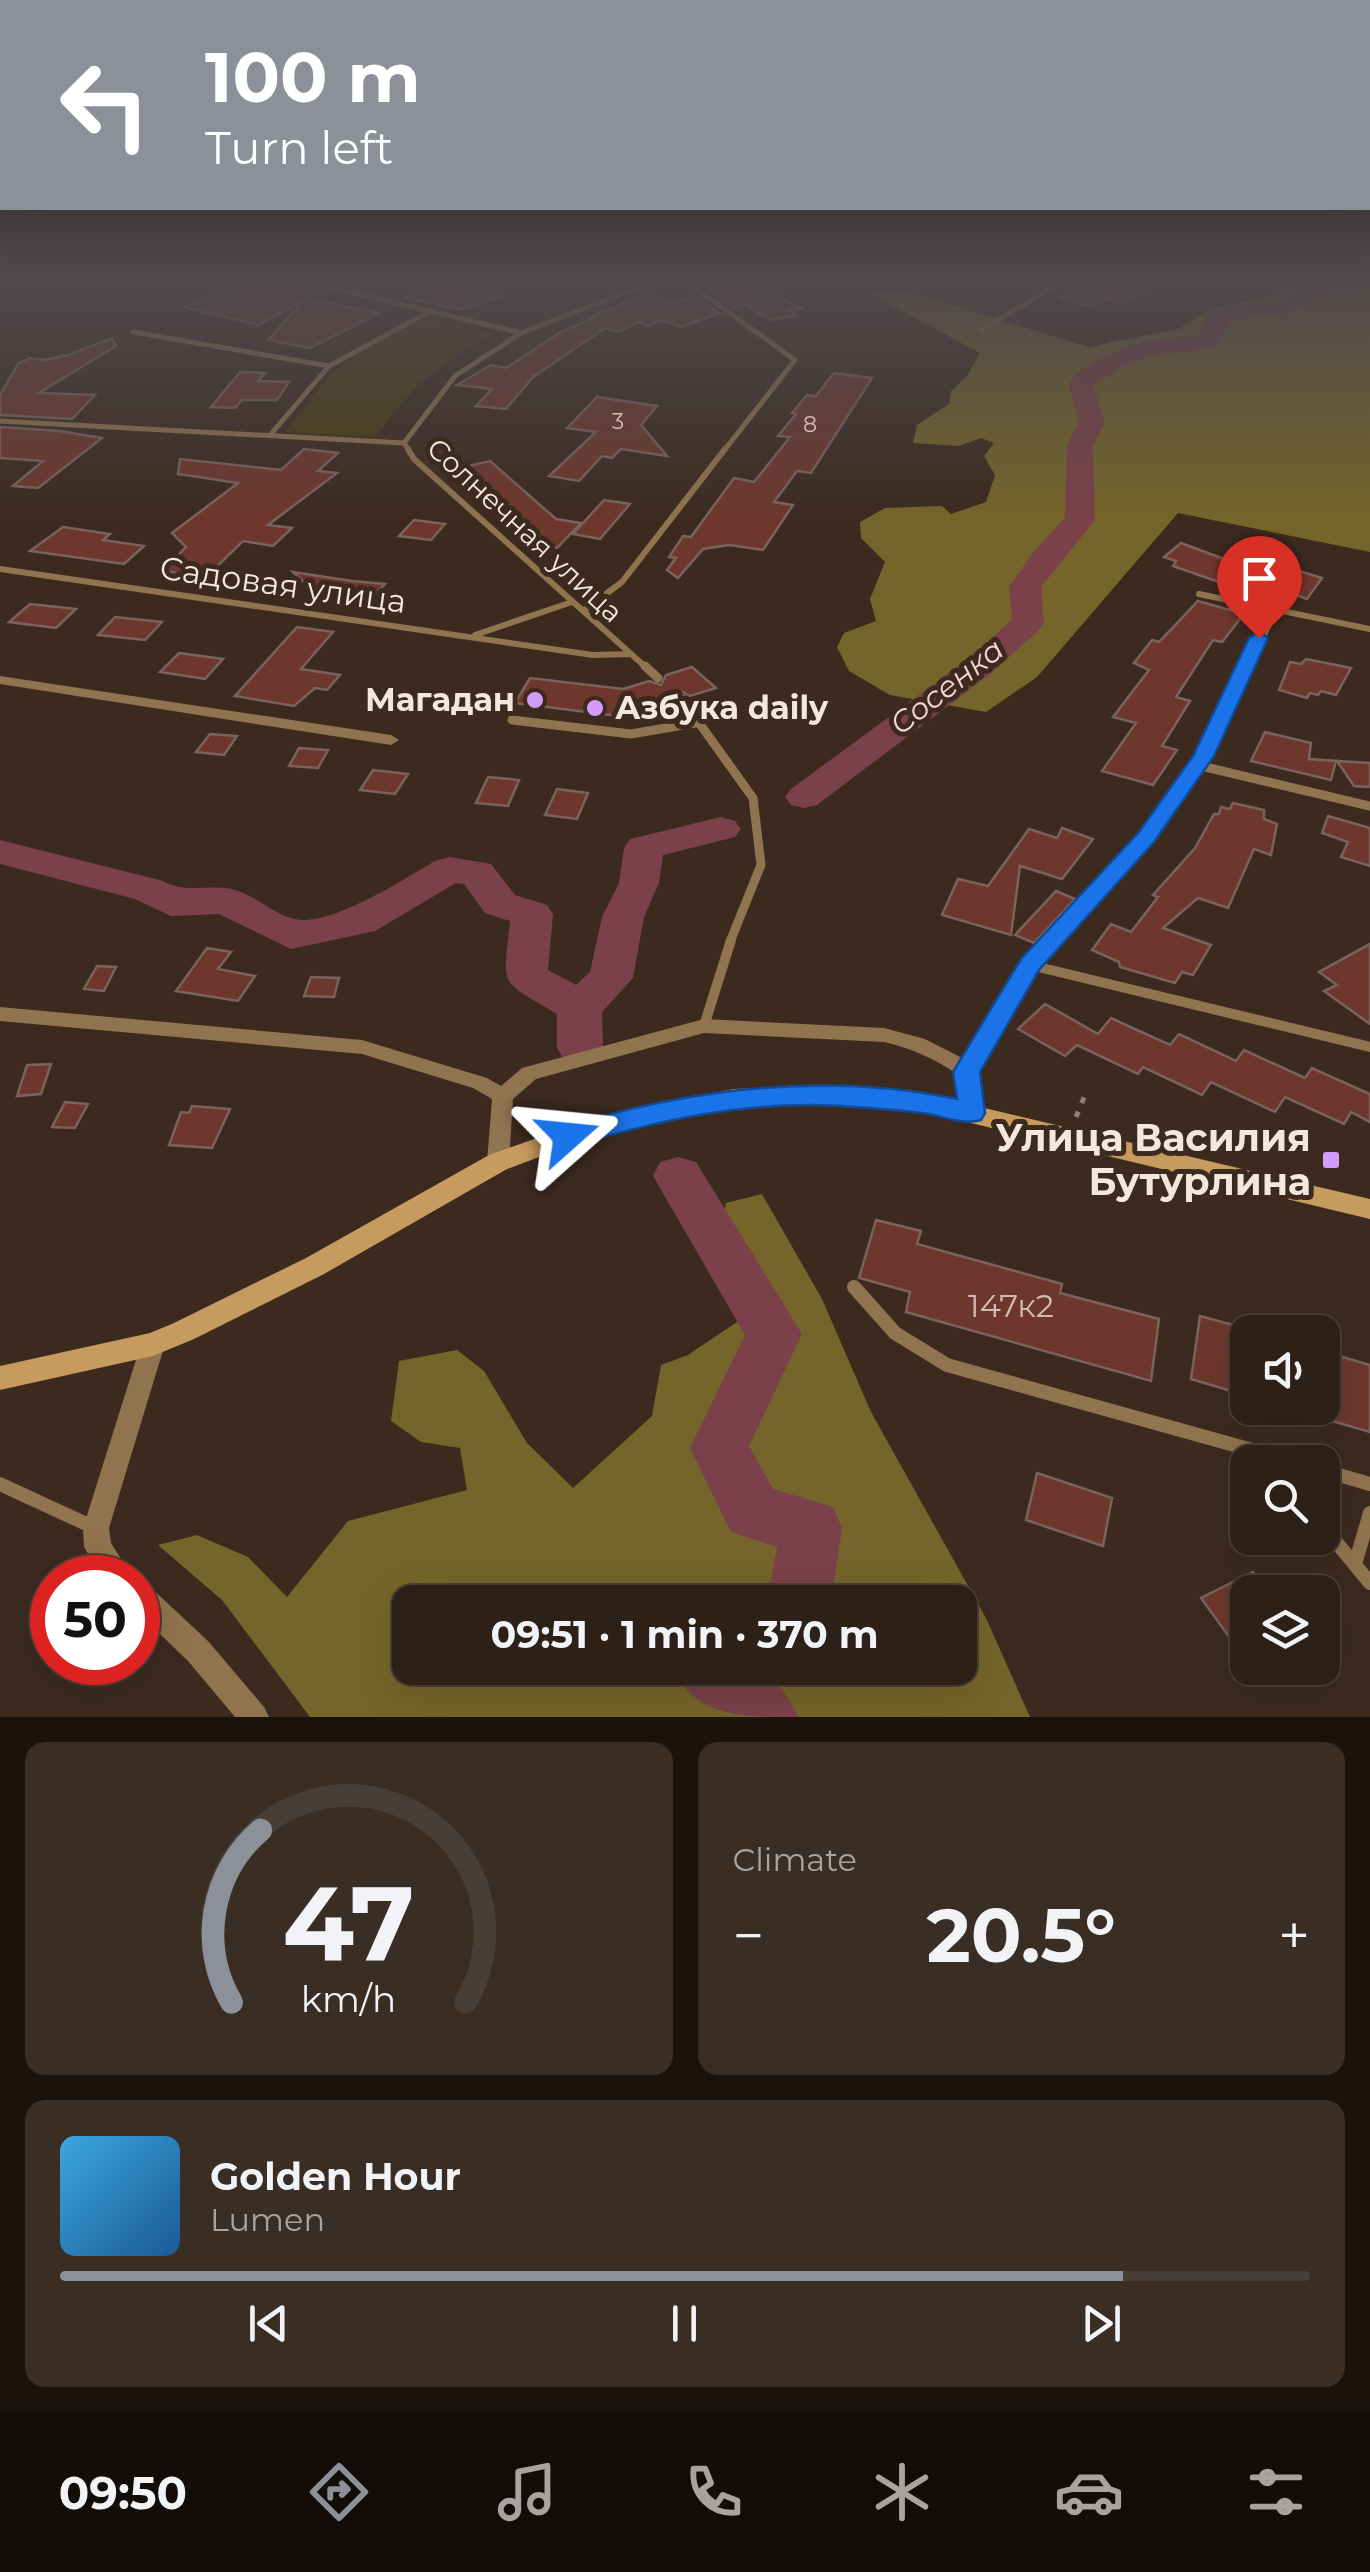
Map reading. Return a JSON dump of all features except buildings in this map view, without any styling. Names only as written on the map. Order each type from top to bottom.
[{"type":"main road","points":[[0,1378],[153,1344],[315,1266],[498,1162],[603,1124],[733,1098],[816,1095],[925,1103],[1370,1209]]},
{"type":"street","points":[[972,1113],[967,1072],[1030,965],[1146,837],[1197,765],[1272,608]]},
{"type":"street","points":[[0,680],[392,740]]},
{"type":"street","points":[[0,1014],[362,1047],[480,1083],[503,1096]]},
{"type":"street","points":[[498,1162],[503,1096],[530,1073],[704,1026],[884,1035],[945,1054],[967,1072]]},
{"type":"street","points":[[103,1555],[98,1547],[96,1528],[153,1344]]},
{"type":"street","points":[[160,1616],[198,1651],[254,1717]]},
{"type":"lane","points":[[284,358],[330,366]]},
{"type":"lane","points":[[271,434],[330,366],[345,358]]},
{"type":"lane","name":"Солнечная улица","points":[[483,358],[456,376],[404,443],[414,459],[658,678]]},
{"type":"lane","points":[[583,611],[622,582],[795,360],[792,358]]},
{"type":"lane","points":[[0,420],[404,443]]},
{"type":"lane","name":"Садовая улица","points":[[0,569],[593,654],[631,654]]},
{"type":"lane","points":[[1200,594],[1370,628]]},
{"type":"lane","points":[[472,636],[572,602]]},
{"type":"lane","points":[[682,699],[753,798],[760,864],[717,976],[704,1026]]},
{"type":"lane","points":[[512,720],[631,734],[700,722]]},
{"type":"lane","points":[[1197,765],[1370,806]]},
{"type":"lane","points":[[1030,965],[1370,1047]]},
{"type":"lane","points":[[854,1287],[895,1332],[947,1365],[1230,1447]]},
{"type":"lane","points":[[1340,1475],[1370,1484]]},
{"type":"lane","points":[[0,1484],[96,1528]]},
{"type":"lane","points":[[1355,1564],[1370,1513]]},
{"type":"lane","points":[[1340,1546],[1370,1583]]},
{"type":"shaded area","points":[[352,358],[453,358],[403,402],[376,437],[285,432],[330,375]]},
{"type":"shaded area","points":[[977,358],[1370,358],[1370,552],[1178,513],[1037,677],[986,712],[890,695],[849,671],[837,647],[844,633],[876,621],[870,599],[885,562],[861,538],[860,522],[885,508],[942,506],[951,514],[986,502],[995,475],[984,456],[994,443],[981,438],[959,446],[913,443],[917,425],[949,404],[951,391],[967,376]]},
{"type":"shaded area","points":[[762,1194],[822,1299],[871,1412],[968,1585],[392,1585],[392,1685],[977,1685],[977,1602],[1030,1717],[310,1717],[222,1600],[158,1545],[197,1535],[248,1557],[287,1597],[348,1521],[467,1490],[460,1448],[421,1442],[391,1421],[399,1361],[457,1350],[484,1371],[527,1443],[573,1488],[652,1416],[661,1365],[688,1355],[743,1318],[718,1247],[726,1203]]},
{"type":"waterway","name":"Сосенка","points":[[804,797],[977,668],[1028,623],[1025,587],[1045,557],[1080,520],[1080,446],[1092,421],[1080,384],[1120,358]]},
{"type":"waterway","name":"Сосенка","points":[[579,1007],[611,978],[623,917],[639,883],[644,848],[721,829]]},
{"type":"waterway","points":[[0,852],[149,890],[171,903],[226,901],[291,935],[360,921],[449,870],[477,873],[500,904],[532,914],[526,976],[579,1007]]},
{"type":"waterway","name":"Сосенка","points":[[579,1007],[580,1048]]},
{"type":"waterway","name":"Сосенка","points":[[678,1176],[774,1334],[719,1448],[753,1512],[811,1528],[802,1585]]},
{"type":"waterway","name":"Сосенка","points":[[722,1685],[764,1717]]},
{"type":"place","name":"Магадан","points":[[535,700]]},
{"type":"place","name":"Азбука daily","points":[[595,708]]},
{"type":"place","name":"Улица Василия Бутурлина","points":[[1331,1160]]},
{"type":"route","points":[[568,1136],[662,1110],[733,1098],[816,1095],[925,1103],[972,1113],[967,1072],[1030,965],[1146,837],[1203,756],[1259,638]]}]
